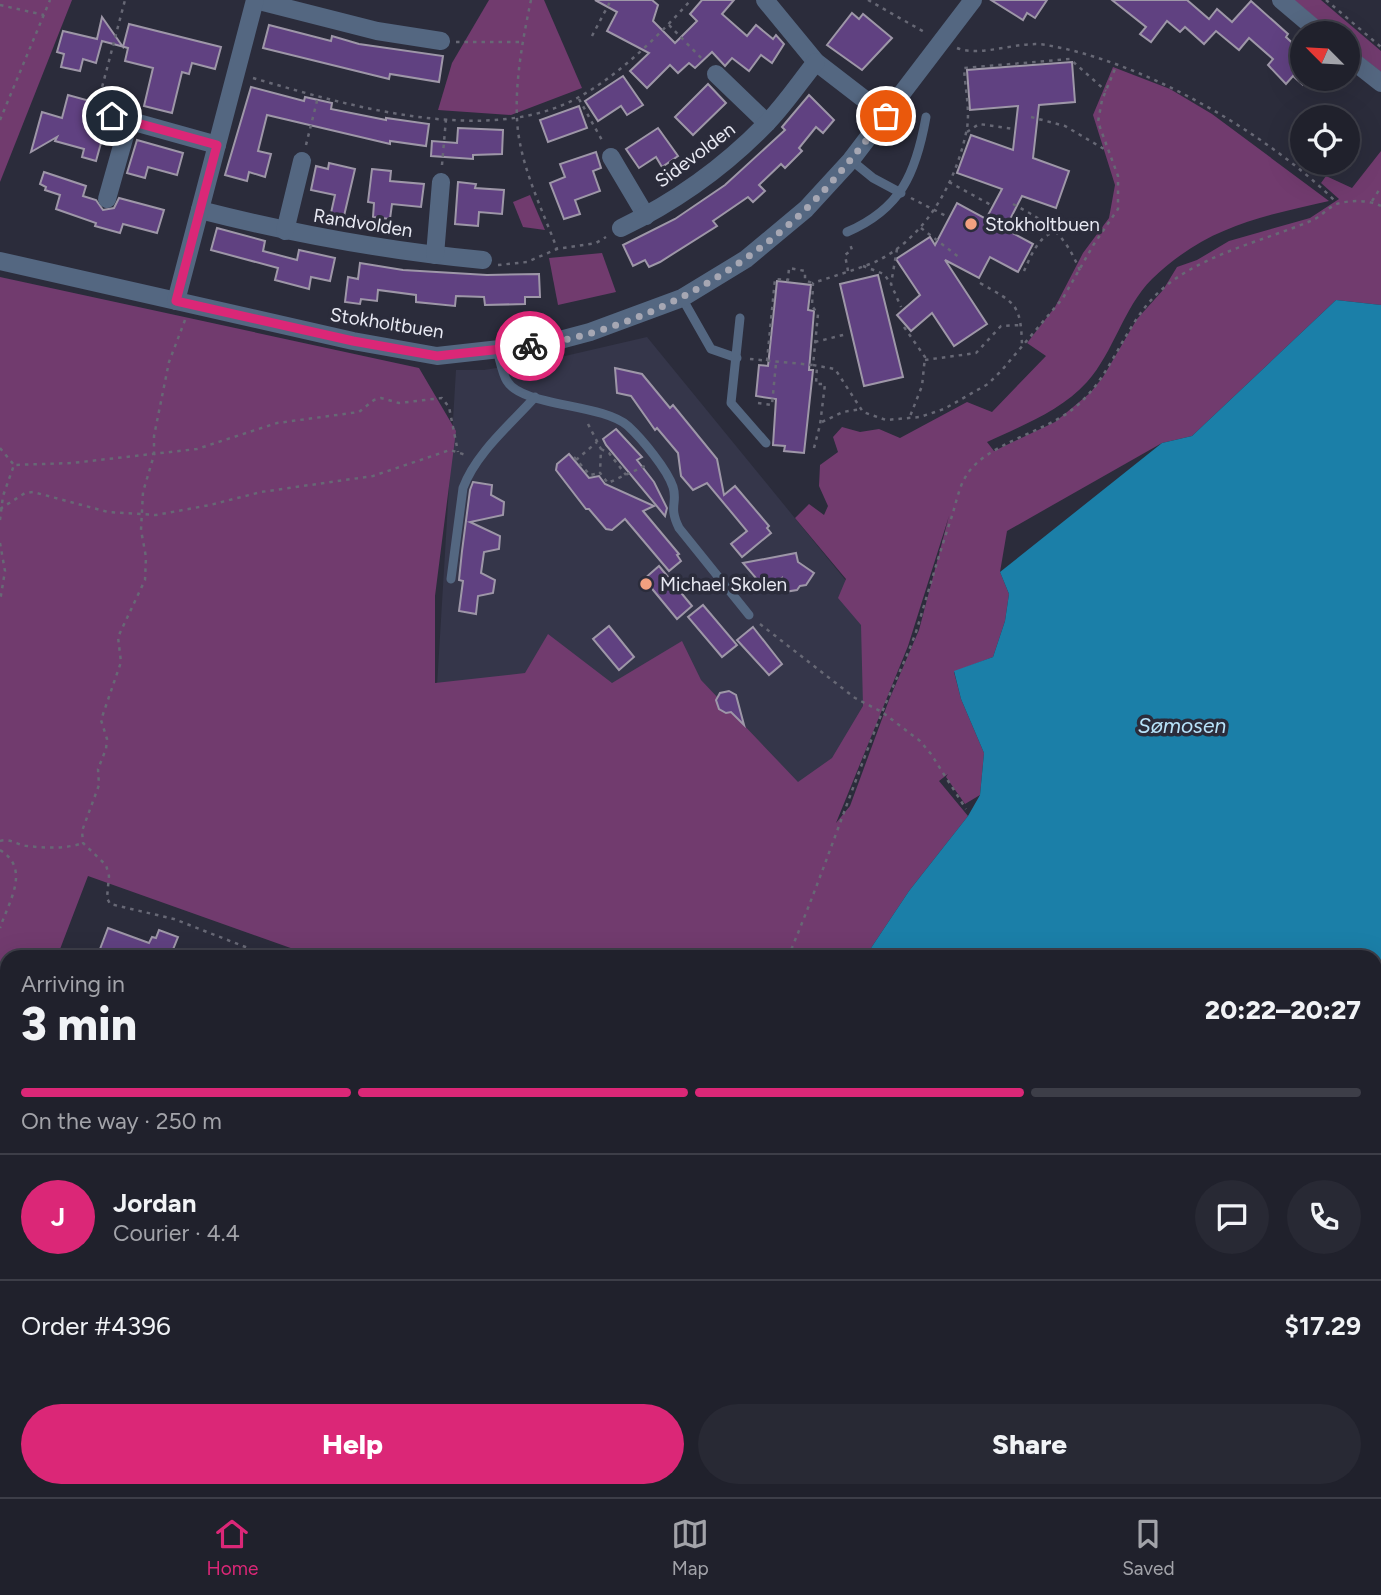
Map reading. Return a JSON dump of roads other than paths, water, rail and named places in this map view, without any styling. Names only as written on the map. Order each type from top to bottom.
[{"type":"street","points":[[183,303],[200,210],[255,0],[377,32],[441,41]]},
{"type":"street","points":[[765,0],[816,62],[886,116]]},
{"type":"street","name":"Stokholtbuen","points":[[0,261],[353,341],[437,356],[545,344],[590,332],[682,298],[746,259],[806,209],[886,116],[973,0]]},
{"type":"street","points":[[1281,0],[1306,21]]},
{"type":"street","name":"Sidevolden","points":[[621,229],[700,182],[730,159],[767,123],[816,62]]},
{"type":"street","points":[[1360,66],[1381,83]]},
{"type":"street","name":"Sidevolden","points":[[716,74],[767,123]]},
{"type":"street","points":[[95,111],[217,145]]},
{"type":"street","points":[[107,199],[129,121]]},
{"type":"street","name":"Sidevolden","points":[[611,157],[646,216]]},
{"type":"street","name":"Randvolden","points":[[285,231],[302,161]]},
{"type":"street","name":"Randvolden","points":[[435,255],[441,182]]},
{"type":"street","name":"Randvolden","points":[[200,210],[285,231],[483,260]]},
{"type":"lane","points":[[848,232],[877,217],[901,193],[921,147],[926,117]]},
{"type":"lane","points":[[850,160],[873,178],[901,193]]},
{"type":"lane","points":[[682,298],[711,349],[737,358]]},
{"type":"lane","points":[[740,318],[731,403],[766,443]]},
{"type":"lane","points":[[497,350],[508,383],[535,397],[601,413],[626,425],[666,471],[674,489],[672,514],[679,528],[749,615]]},
{"type":"lane","points":[[451,579],[463,488],[479,460],[535,397]]},
{"type":"water","name":"Sømosen","points":[[1336,300],[1381,305],[1381,950],[870,950],[909,891],[968,816],[980,795],[984,753],[961,699],[954,671],[993,657],[1005,621],[1009,594],[1000,572],[1162,443],[1192,436]]},
{"type":"place","name":"Stokholtbuen","points":[[971,224]]},
{"type":"place","name":"Michael Skolen","points":[[646,584]]}]
